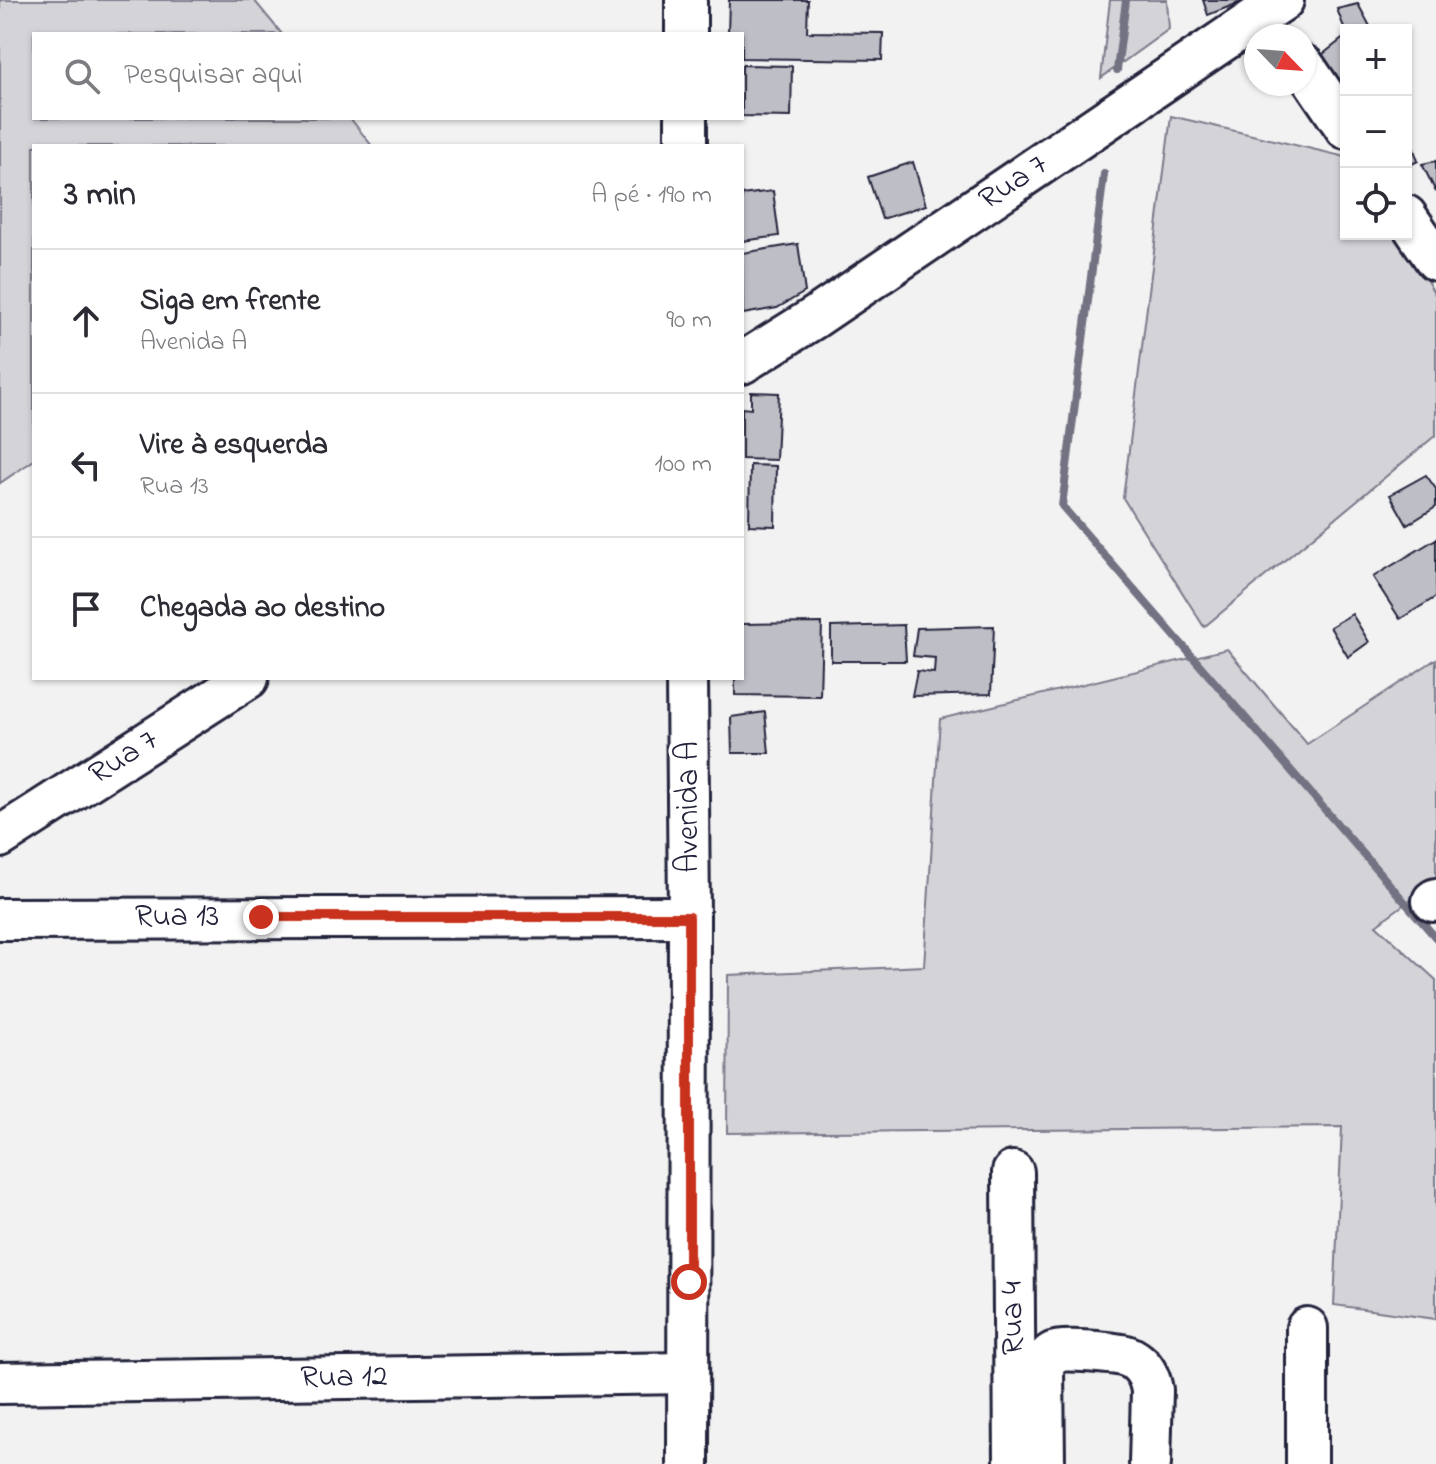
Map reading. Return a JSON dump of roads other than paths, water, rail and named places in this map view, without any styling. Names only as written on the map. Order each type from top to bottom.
[{"type":"street","points":[[686,0],[686,32]]},
{"type":"street","name":"Rua 7","points":[[744,362],[1278,16]]},
{"type":"street","points":[[1316,84],[1340,119]]},
{"type":"street","points":[[686,120],[686,144]]},
{"type":"street","points":[[1412,225],[1436,260]]},
{"type":"street","name":"Rua 7","points":[[0,837],[245,680]]},
{"type":"street","name":"Avenida A","points":[[687,680],[688,1464]]},
{"type":"street","name":"Rua 13","points":[[0,919],[689,917]]},
{"type":"street","name":"Rua 4","points":[[1013,1172],[1015,1464]]},
{"type":"street","points":[[1307,1328],[1307,1464]]},
{"type":"street","points":[[1044,1464],[1043,1367],[1051,1354],[1063,1350],[1126,1356],[1145,1370],[1152,1390],[1150,1464]]},
{"type":"street","name":"Rua 12","points":[[0,1383],[688,1373]]},
{"type":"waterway","points":[[1117,70],[1126,0]]},
{"type":"waterway","points":[[1104,174],[1062,506],[1436,938]]}]
